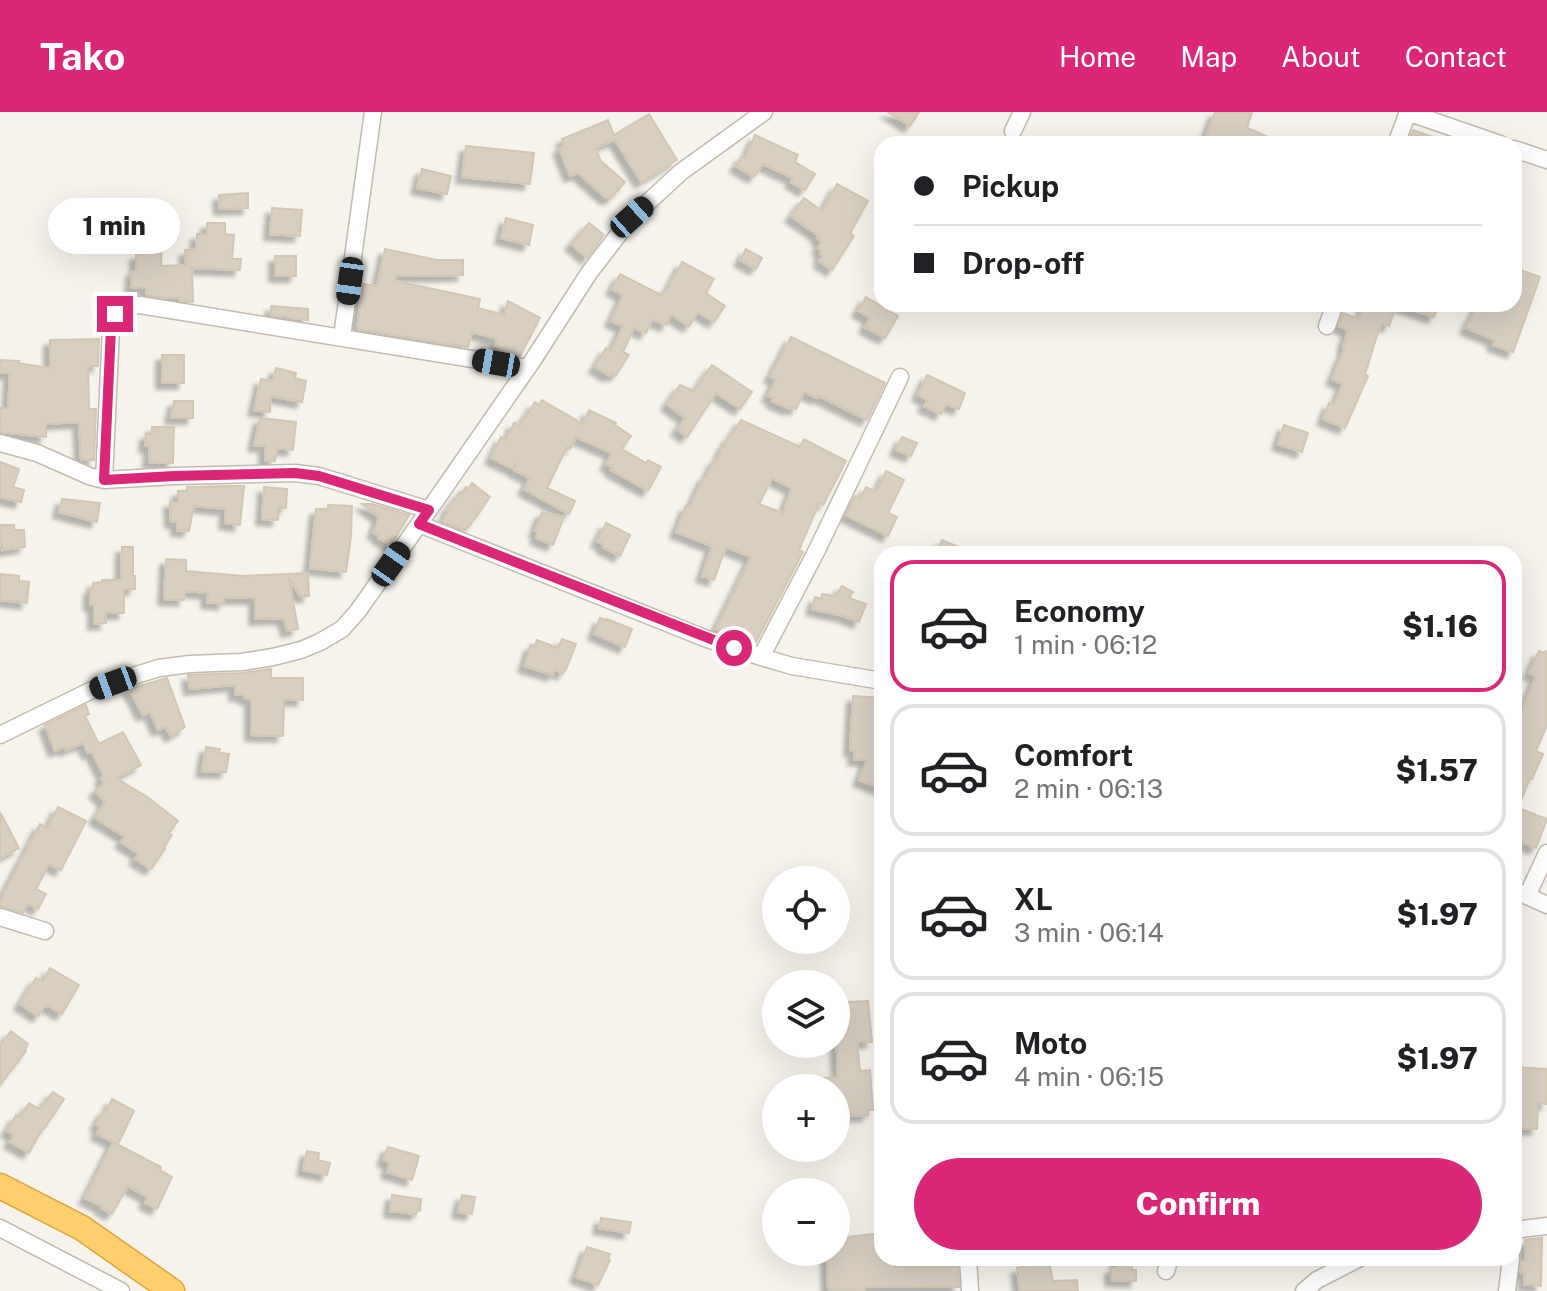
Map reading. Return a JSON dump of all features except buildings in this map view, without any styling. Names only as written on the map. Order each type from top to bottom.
[{"type":"highway","points":[[0,1186],[82,1228],[172,1291]]},
{"type":"street","points":[[342,337],[373,112]]},
{"type":"street","points":[[0,735],[92,690],[133,676],[159,668],[273,657],[301,650],[342,629],[424,517],[589,273],[632,217],[681,172],[764,112]]},
{"type":"street","points":[[1013,131],[1022,112]]},
{"type":"street","points":[[1399,136],[1407,112],[1477,136]]},
{"type":"street","points":[[1522,152],[1547,160]]},
{"type":"street","points":[[104,480],[111,328],[120,307],[140,305],[527,368]]},
{"type":"street","points":[[1327,326],[1332,312]]},
{"type":"street","points":[[761,657],[816,552],[900,377]]},
{"type":"street","points":[[0,443],[37,453],[104,480],[295,473],[319,476],[424,517],[707,639],[792,666],[874,680]]},
{"type":"street","points":[[1522,890],[1547,853]]},
{"type":"street","points":[[1522,894],[1547,905]]},
{"type":"street","points":[[0,917],[45,931]]},
{"type":"street","points":[[1522,1231],[1547,1226]]},
{"type":"street","points":[[0,1228],[121,1291]]},
{"type":"street","points":[[968,1266],[970,1291]]},
{"type":"street","points":[[1304,1291],[1317,1280],[1344,1266]]},
{"type":"street","points":[[1507,1291],[1510,1266]]},
{"type":"route","points":[[115,314],[111,328],[104,480],[274,473],[319,476],[429,510],[419,524],[734,648]]}]
